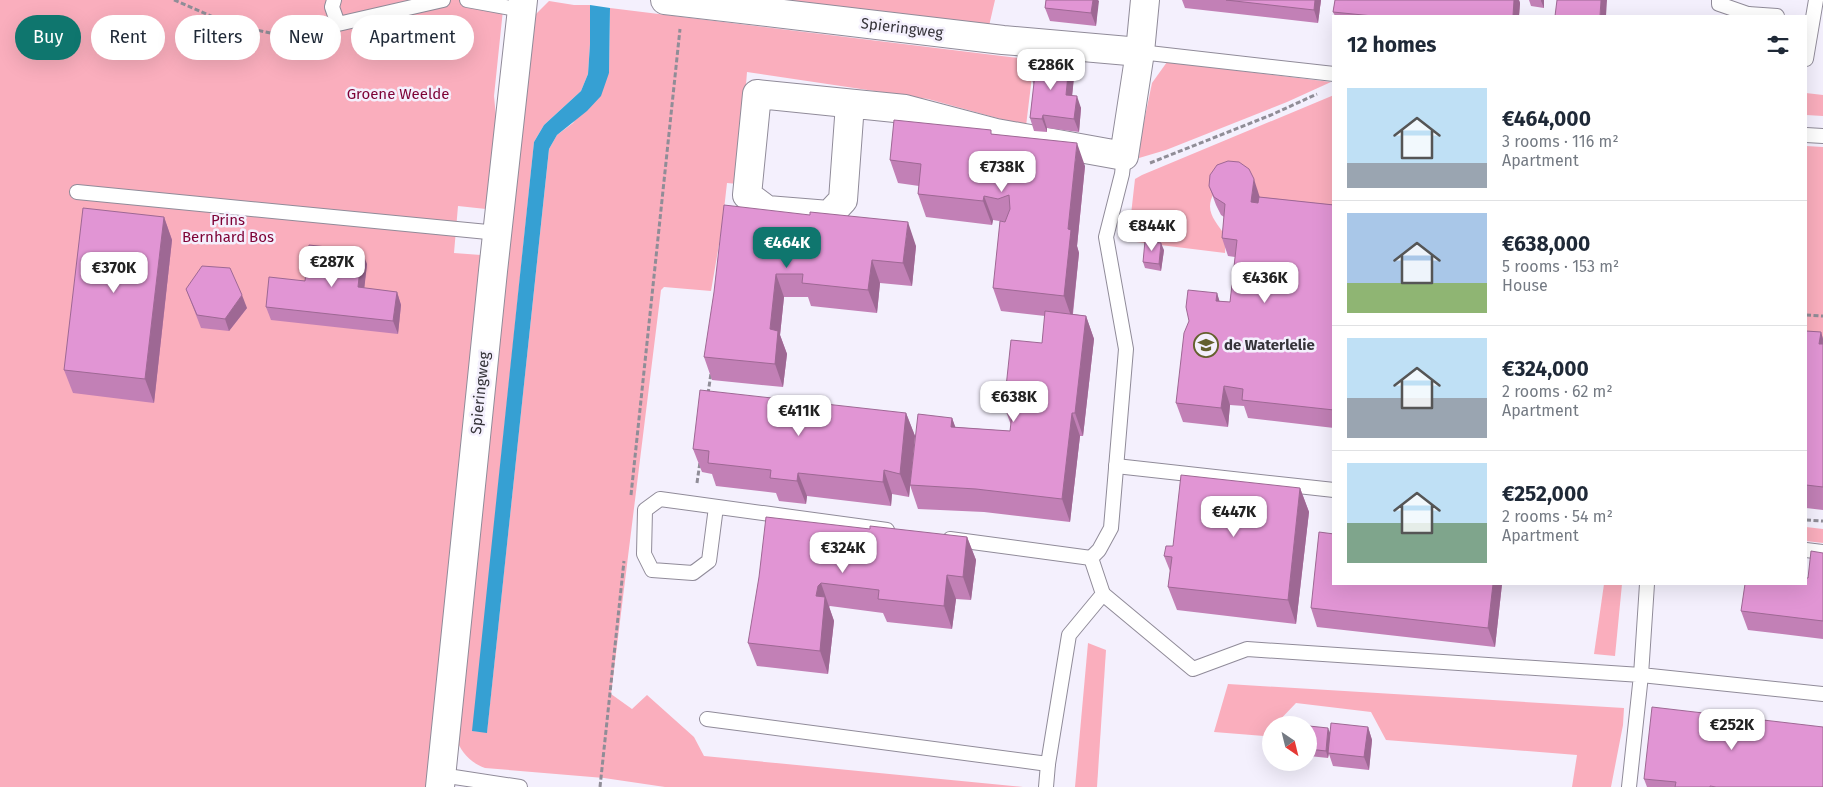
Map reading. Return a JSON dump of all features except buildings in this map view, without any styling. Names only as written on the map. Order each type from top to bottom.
[{"type":"street","points":[[850,104],[843,200],[829,215],[767,210],[747,195],[757,94],[905,109],[1123,165],[1140,52],[1145,0]]},
{"type":"street","name":"Spieringweg","points":[[674,1],[1003,40],[1140,52]]},
{"type":"street","name":"Spieringweg","points":[[440,781],[523,5]]},
{"type":"lane","points":[[334,0],[332,7],[335,15]]},
{"type":"lane","points":[[341,23],[443,0]]},
{"type":"lane","points":[[467,0],[523,5]]},
{"type":"lane","points":[[1719,0],[1719,4],[1748,15]]},
{"type":"lane","points":[[1807,54],[1816,0]]},
{"type":"lane","name":"Spieringweg","points":[[1140,52],[1332,74]]},
{"type":"lane","points":[[1807,135],[1823,136]]},
{"type":"lane","points":[[1091,558],[1099,550],[1111,528],[1126,349],[1106,237],[1123,165]]},
{"type":"lane","points":[[77,192],[498,233]]},
{"type":"lane","points":[[1116,466],[1332,490]]},
{"type":"lane","points":[[716,507],[709,561],[693,573],[652,570],[644,554],[645,510],[660,500],[695,504],[903,532]]},
{"type":"lane","points":[[933,536],[1091,558]]},
{"type":"lane","points":[[1807,550],[1823,552]]},
{"type":"lane","points":[[1091,558],[1103,594],[1193,670],[1247,649],[1641,675],[1823,694]]},
{"type":"lane","points":[[1629,787],[1641,675],[1647,585]]},
{"type":"lane","points":[[1046,787],[1069,635],[1103,594]]},
{"type":"lane","points":[[707,719],[1048,764]]},
{"type":"lane","points":[[440,781],[520,787]]},
{"type":"path","points":[[174,0],[229,24],[270,33]]},
{"type":"path","points":[[630,499],[674,1]]},
{"type":"path","points":[[1123,165],[1271,115],[1324,91]]},
{"type":"path","points":[[1807,315],[1823,316]]},
{"type":"path","points":[[708,395],[712,366]]},
{"type":"path","points":[[695,504],[701,455]]},
{"type":"path","points":[[1807,520],[1823,522]]},
{"type":"path","points":[[600,787],[624,558]]},
{"type":"green space","name":"Prins Bernhard Bos","points":[[0,0],[504,0],[494,96],[496,117],[486,209],[458,206],[454,253],[481,255],[426,787],[0,787]]},
{"type":"green space","points":[[744,0],[995,0],[989,26]]},
{"type":"green space","points":[[549,1],[574,5],[590,5],[588,74],[581,91],[544,125],[534,142],[473,731],[487,732],[549,149],[557,135],[573,123],[609,73],[610,8],[1034,60],[1026,126],[928,99],[747,72],[738,184],[727,183],[722,227],[711,291],[664,287],[661,290],[611,694],[632,709],[647,695],[694,737],[704,756],[1023,787],[665,787],[604,778],[485,768],[479,766],[466,756],[460,747],[455,736],[532,18]]},
{"type":"green space","points":[[1167,62],[1331,82],[1287,102],[1166,150],[1139,158],[1141,136],[1152,83]]},
{"type":"green space","points":[[1807,93],[1823,95],[1823,116],[1807,115]]},
{"type":"green space","points":[[1332,96],[1332,226],[1215,191],[1210,204],[1210,210],[1226,237],[1225,253],[1128,241],[1135,179]]},
{"type":"green space","points":[[1807,146],[1823,147],[1823,351],[1807,351]]},
{"type":"green space","points":[[1807,527],[1823,529],[1823,543],[1807,541]]},
{"type":"green space","points":[[1604,585],[1622,585],[1615,656],[1594,654]]},
{"type":"green space","points":[[1088,643],[1106,650],[1097,787],[1075,787]]},
{"type":"green space","points":[[1228,684],[1624,708],[1623,725],[1611,787],[1572,787],[1577,755],[1386,740],[1371,712],[1296,703],[1284,716],[1262,716],[1262,736],[1214,732]]},
{"type":"water","points":[[590,5],[610,8],[609,73],[601,96],[587,111],[557,135],[549,149],[487,733],[472,731],[534,142],[544,125],[581,91],[588,74]]},
{"type":"place","name":"de Waterlelie","points":[[1206,345]]},
{"type":"park label","name":"Groene Weelde","points":[[398,94]]}]
